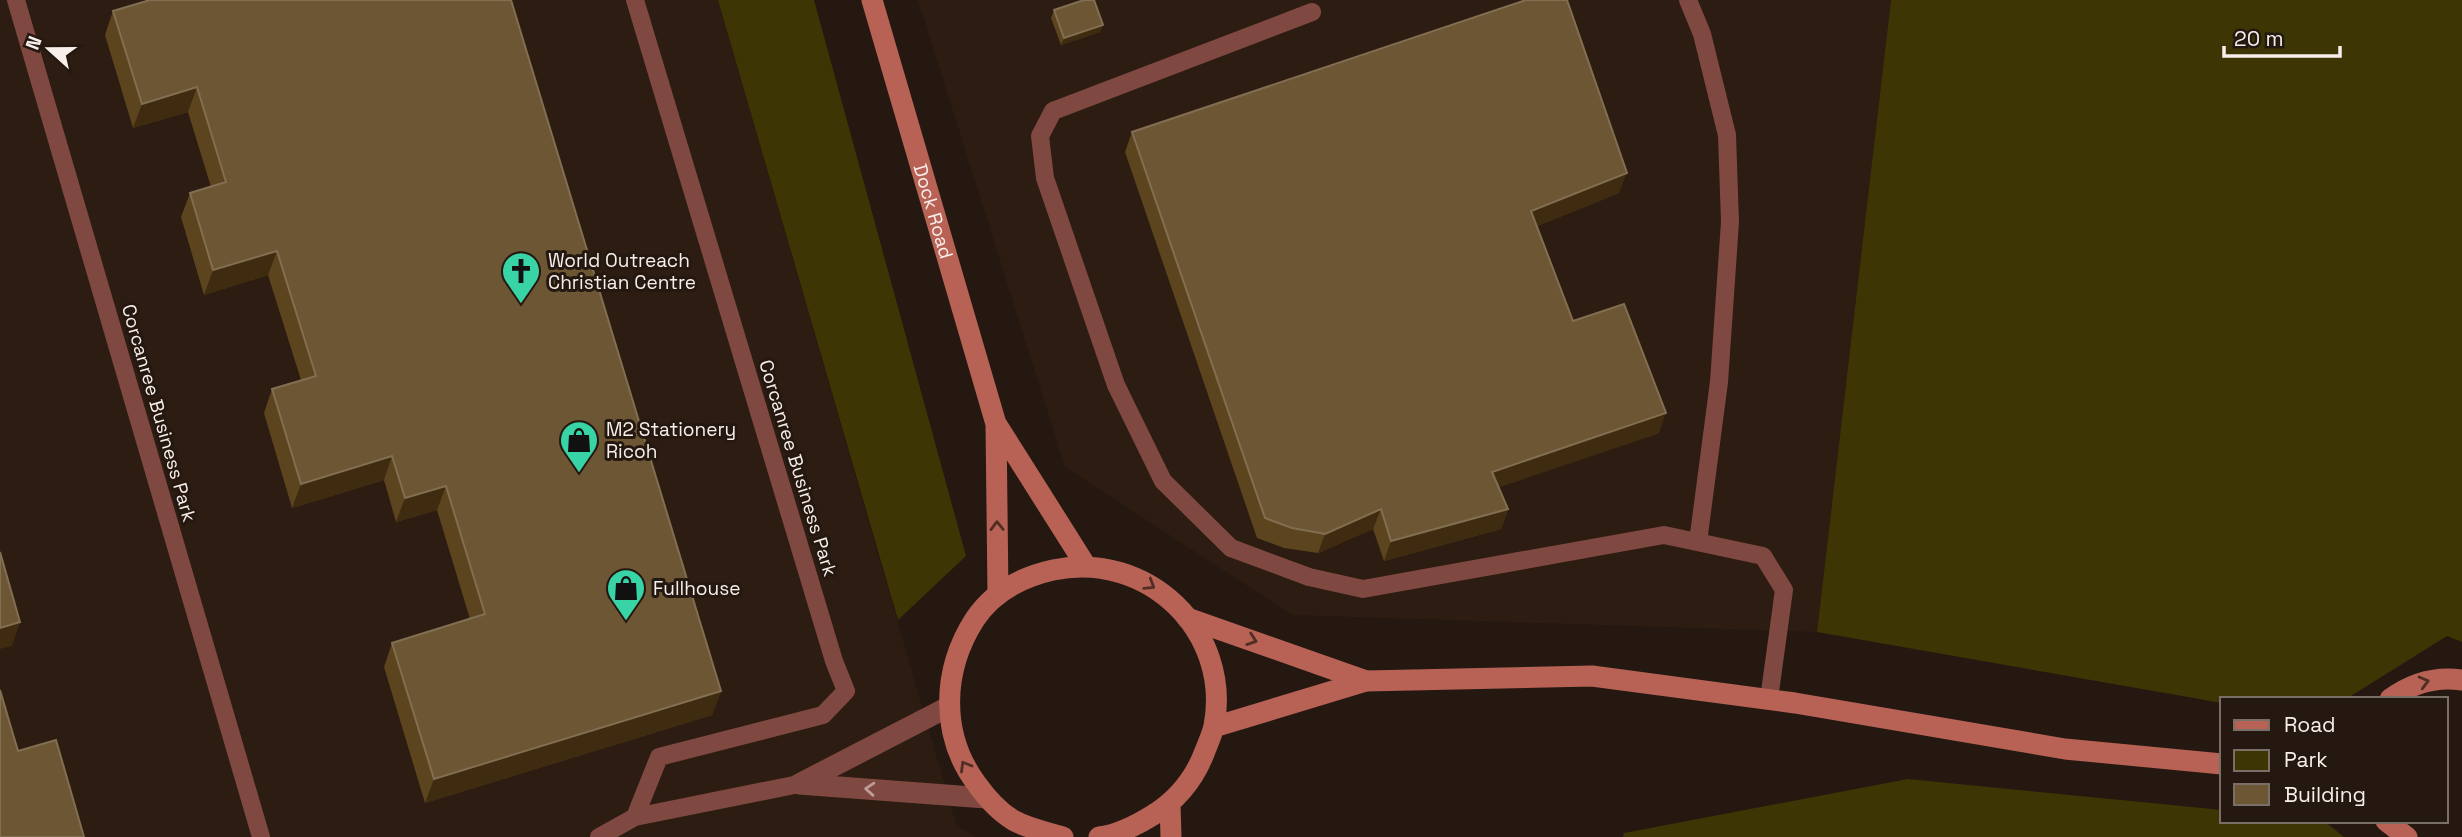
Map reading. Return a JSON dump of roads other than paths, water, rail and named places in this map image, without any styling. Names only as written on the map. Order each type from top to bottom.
[{"type":"main road","name":"Dock Road","points":[[872,0],[996,424],[998,594]]},
{"type":"main road","name":"Dock Road","points":[[996,424],[1086,566]]},
{"type":"main road","points":[[1063,837],[1035,833],[986,798],[960,757],[951,732],[948,707],[951,679],[961,647],[976,618],[998,594],[1014,583],[1038,573],[1086,566],[1117,570],[1143,580],[1167,596],[1188,618],[1202,642],[1213,669],[1215,699],[1214,727],[1198,769],[1170,804],[1137,825],[1099,837]]},
{"type":"main road","points":[[1188,618],[1366,681]]},
{"type":"main road","points":[[1214,727],[1366,681],[1592,676],[1769,699],[2065,749],[2220,764]]},
{"type":"main road","points":[[2394,697],[2418,683],[2434,679],[2462,680]]},
{"type":"main road","points":[[1170,804],[1171,837]]},
{"type":"main road","points":[[2389,823],[2407,837]]},
{"type":"street","points":[[799,784],[948,707]]},
{"type":"street","points":[[799,784],[986,798]]},
{"type":"lane","name":"Corcanree Business Park","points":[[16,0],[261,837]]},
{"type":"lane","name":"Corcanree Business Park","points":[[635,0],[834,661],[846,691],[823,715],[659,757],[635,817]]},
{"type":"lane","points":[[1688,0],[1702,34],[1727,135],[1730,222],[1719,382],[1698,542]]},
{"type":"lane","points":[[1312,12],[1053,111],[1040,136],[1045,178],[1116,385],[1163,481],[1231,548],[1258,561],[1309,577],[1363,589],[1664,535],[1763,556],[1784,590],[1769,699]]},
{"type":"lane","points":[[599,837],[635,817],[799,784]]},
{"type":"place","name":"World Outreach Christian Centre","points":[[521,305]]},
{"type":"place","name":"M2 Stationery Ricoh","points":[[579,474]]},
{"type":"place","name":"Fullhouse","points":[[626,622]]}]
